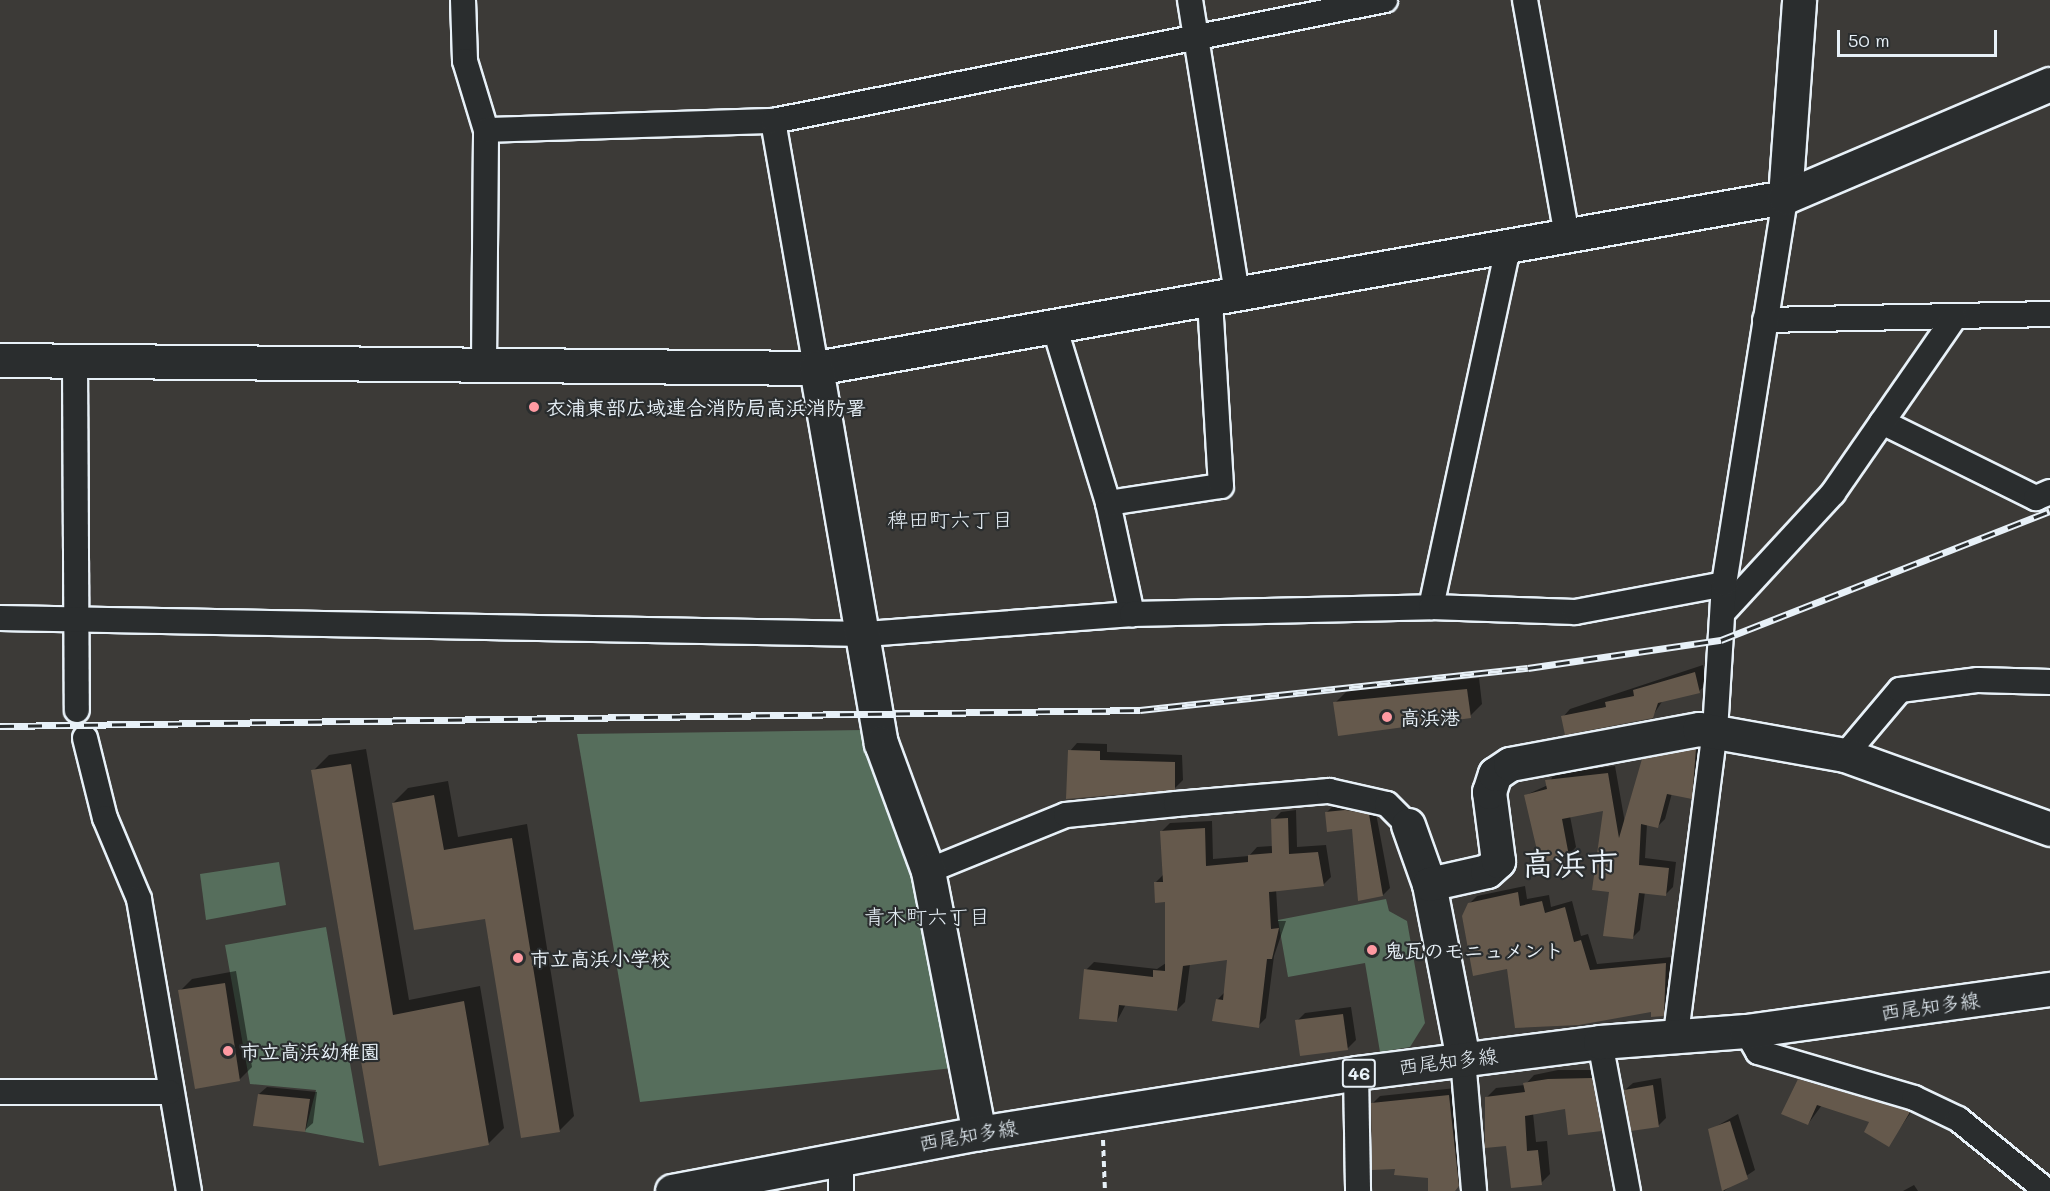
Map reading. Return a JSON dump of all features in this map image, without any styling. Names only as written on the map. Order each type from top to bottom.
[{"type":"street","points":[[462,0],[465,61],[486,130],[484,365]]},
{"type":"street","points":[[1108,503],[1221,486],[1223,296],[1190,0]]},
{"type":"street","points":[[486,130],[772,121],[1385,0]]},
{"type":"street","points":[[1526,0],[1567,236]]},
{"type":"street","points":[[1676,1034],[1715,731],[1726,609],[1724,584],[1785,197],[1799,0]]},
{"type":"street","points":[[0,360],[816,368],[1223,296],[1508,249],[1567,236],[1785,197],[2050,84]]},
{"type":"street","points":[[772,121],[866,634],[881,742],[928,871],[979,1133]]},
{"type":"street","points":[[1431,607],[1508,249]]},
{"type":"street","points":[[1765,320],[1954,318],[2050,314]]},
{"type":"street","points":[[1726,609],[1833,493],[1954,318]]},
{"type":"street","points":[[1054,326],[1108,503],[1132,614]]},
{"type":"street","points":[[75,362],[77,710]]},
{"type":"street","points":[[1882,422],[2036,498],[2050,492]]},
{"type":"street","points":[[0,618],[866,634],[1132,614],[1431,607],[1575,612],[1724,584]]},
{"type":"street","points":[[1845,755],[1900,690],[1978,680],[2050,682]]},
{"type":"street","points":[[1430,884],[1487,871],[1498,861],[1489,792],[1495,774],[1510,764],[1699,729],[1845,755],[2050,829]]},
{"type":"street","points":[[85,738],[105,818],[138,899],[169,1092],[185,1148],[189,1191]]},
{"type":"street","points":[[928,871],[1066,815],[1329,791],[1387,804],[1408,825],[1430,884],[1463,1059],[1474,1191]]},
{"type":"street","name":"西尾知多線","points":[[672,1191],[979,1133],[1356,1073],[1600,1042],[1676,1034],[1746,1031],[2050,989]]},
{"type":"street","points":[[1746,1031],[1758,1052],[1914,1098],[1958,1119],[2047,1191]]},
{"type":"street","points":[[1600,1042],[1628,1191]]},
{"type":"street","points":[[1356,1073],[1358,1191]]},
{"type":"street","points":[[0,1092],[169,1092]]},
{"type":"street","points":[[841,1158],[841,1191]]},
{"type":"path","points":[[1103,1112],[1105,1191]]},
{"type":"green space","points":[[862,730],[914,866],[953,1068],[640,1102],[577,734]]},
{"type":"green space","points":[[279,862],[286,905],[206,920],[200,874]]},
{"type":"green space","points":[[1386,899],[1389,911],[1407,921],[1425,1023],[1410,1047],[1380,1052],[1365,963],[1288,977],[1278,920]]},
{"type":"green space","points":[[326,927],[364,1143],[305,1132],[316,1090],[250,1084],[225,945]]},
{"type":"building","points":[[1695,672],[1700,693],[1658,703],[1653,718],[1565,735],[1561,716],[1606,707],[1605,702],[1634,696],[1633,690]]},
{"type":"building","points":[[1467,689],[1471,718],[1338,736],[1333,702]]},
{"type":"building","points":[[1696,749],[1692,799],[1667,794],[1658,828],[1641,824],[1639,865],[1669,868],[1666,896],[1639,893],[1633,939],[1603,936],[1609,892],[1592,890],[1603,811],[1562,819],[1569,856],[1540,863],[1524,795],[1547,789],[1545,780],[1608,773],[1619,838],[1642,759]]},
{"type":"building","points":[[1068,750],[1100,751],[1100,760],[1175,762],[1175,790],[1066,799]]},
{"type":"building","points":[[351,764],[393,1015],[464,1001],[489,1145],[379,1166],[311,770]]},
{"type":"building","points":[[434,795],[444,850],[512,838],[560,1132],[521,1138],[485,919],[414,930],[392,803]]},
{"type":"building","points":[[1345,810],[1369,814],[1383,896],[1358,901],[1352,829],[1327,832],[1325,812]]},
{"type":"building","points":[[1288,818],[1289,854],[1318,852],[1324,886],[1269,892],[1271,929],[1279,928],[1272,959],[1267,959],[1259,1028],[1212,1021],[1216,999],[1223,1000],[1227,960],[1183,966],[1177,1011],[1119,1005],[1117,1022],[1079,1019],[1084,969],[1153,977],[1153,970],[1165,971],[1165,902],[1155,903],[1154,882],[1163,882],[1160,831],[1205,828],[1206,866],[1248,862],[1248,855],[1272,853],[1271,819]]},
{"type":"building","points":[[1518,892],[1520,906],[1542,901],[1545,913],[1565,907],[1574,942],[1581,940],[1590,970],[1666,963],[1664,1016],[1651,1017],[1651,1012],[1579,1025],[1515,1028],[1507,969],[1473,976],[1462,916],[1468,903]]},
{"type":"building","points":[[225,983],[240,1081],[195,1089],[178,990]]},
{"type":"building","points":[[1343,1014],[1348,1050],[1300,1056],[1295,1020]]},
{"type":"building","points":[[1592,1078],[1602,1131],[1568,1135],[1565,1109],[1525,1116],[1527,1151],[1538,1150],[1542,1185],[1511,1188],[1506,1146],[1485,1148],[1485,1097],[1525,1092],[1523,1083],[1548,1079]]},
{"type":"building","points":[[1798,1079],[1910,1112],[1889,1147],[1864,1132],[1869,1122],[1817,1105],[1808,1125],[1781,1114]]},
{"type":"building","points":[[1653,1085],[1659,1127],[1631,1131],[1624,1090]]},
{"type":"building","points":[[258,1094],[310,1099],[305,1132],[253,1126]]},
{"type":"building","points":[[1449,1095],[1459,1186],[1455,1191],[1428,1191],[1428,1178],[1394,1175],[1395,1169],[1372,1170],[1371,1103]]},
{"type":"building","points":[[1730,1121],[1748,1179],[1722,1191],[1708,1129]]},
{"type":"railway","points":[[0,726],[1140,710],[1528,668],[1721,640],[2050,511]]},
{"type":"place","name":"衣浦東部広域連合消防局高浜消防署","points":[[534,407]]},
{"type":"place","name":"高浜港","points":[[1387,717]]},
{"type":"place","name":"鬼瓦のモニュメント","points":[[1372,950]]},
{"type":"place","name":"市立高浜小学校","points":[[518,958]]},
{"type":"place","name":"市立高浜幼稚園","points":[[228,1051]]},
{"type":"district","name":"稗田町六丁目","points":[[950,519]]},
{"type":"district","name":"高浜市","points":[[1570,862]]},
{"type":"district","name":"青木町六丁目","points":[[927,916]]}]
